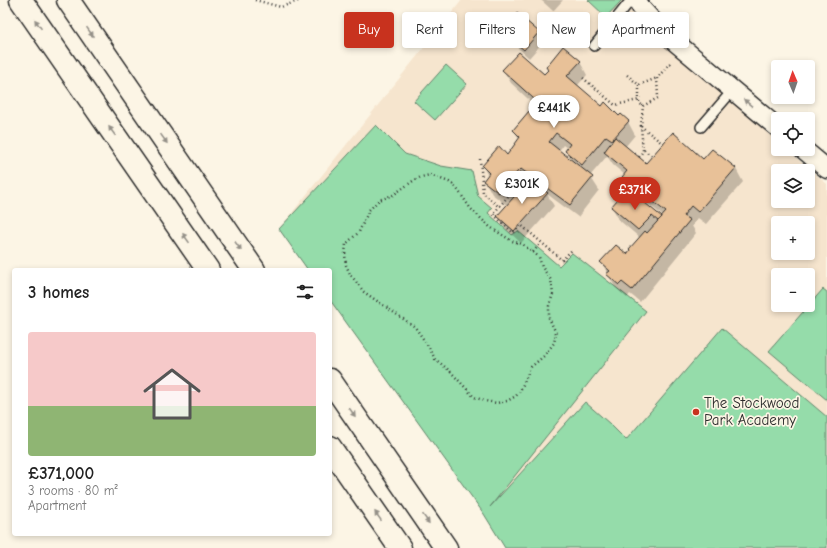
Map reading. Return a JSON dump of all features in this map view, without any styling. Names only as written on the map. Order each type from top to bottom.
[{"type":"highway","points":[[21,0],[207,268]]},
{"type":"highway","points":[[68,0],[253,268]]},
{"type":"highway","points":[[332,383],[446,548]]},
{"type":"highway","points":[[332,450],[400,548]]},
{"type":"street","points":[[637,0],[645,12]]},
{"type":"street","points":[[683,48],[771,122]]},
{"type":"street","points":[[811,156],[827,169]]},
{"type":"lane","points":[[594,46],[631,0]]},
{"type":"lane","points":[[701,127],[733,90]]},
{"type":"path","points":[[255,0],[281,7],[301,0]]},
{"type":"path","points":[[639,85],[657,78],[683,48]]},
{"type":"path","points":[[627,75],[639,85]]},
{"type":"path","points":[[583,78],[615,105],[639,100]]},
{"type":"path","points":[[643,106],[658,98],[657,78]]},
{"type":"path","points":[[639,85],[639,102],[643,106],[641,126],[643,150],[639,157]]},
{"type":"path","points":[[641,126],[663,144]]},
{"type":"path","points":[[643,150],[652,156]]},
{"type":"path","points":[[480,159],[483,193],[499,207]]},
{"type":"path","points":[[430,175],[449,182],[455,186],[471,209],[490,227],[512,241],[522,244],[533,252],[540,257],[542,267],[552,280],[553,294],[549,306],[549,318],[556,333],[554,343],[544,356],[531,367],[516,396],[507,401],[497,403],[485,402],[474,397],[450,371],[435,359],[415,327],[364,292],[350,274],[346,265],[345,254],[346,244],[359,232],[369,210],[375,204],[380,200],[393,195],[413,180],[430,175]]},
{"type":"path","points":[[521,182],[493,214],[513,233],[521,225],[562,260],[572,250]]},
{"type":"path","points":[[533,252],[541,243]]},
{"type":"shaded area","points":[[462,0],[588,0],[601,12],[598,12],[598,48],[672,48],[771,136],[771,156],[794,156],[804,164],[771,164],[771,208],[815,208],[815,174],[827,184],[827,548],[505,548],[484,514],[332,303],[332,268],[307,268],[279,229],[424,48],[457,48],[457,12],[452,12]]},
{"type":"shaded area","points":[[622,0],[629,0],[638,12],[611,12]]},
{"type":"green space","points":[[588,0],[622,0],[611,12],[601,12]]},
{"type":"green space","points":[[446,65],[467,84],[435,120],[414,101]]},
{"type":"green space","points":[[376,125],[405,154],[441,166],[472,171],[478,196],[492,208],[488,213],[512,235],[518,231],[559,266],[572,253],[646,311],[490,507],[585,402],[626,440],[722,328],[827,417],[827,548],[505,548],[484,514],[332,303],[332,268],[307,268],[279,229]]},
{"type":"green space","points":[[823,289],[827,292],[827,400],[769,351],[803,312],[815,312],[815,298]]},
{"type":"building","points":[[529,23],[537,30],[537,34],[529,44]]},
{"type":"building","points":[[561,48],[565,48],[581,61],[567,76],[602,106],[605,102],[619,116],[621,114],[629,121],[612,140],[606,136],[582,165],[565,151],[570,144],[556,133],[549,142],[593,177],[570,205],[521,169],[499,193],[483,181],[489,173],[482,166],[499,146],[507,155],[520,137],[513,130],[529,111],[536,116],[544,108],[502,70],[519,52],[544,74],[548,70],[546,67]]},
{"type":"building","points":[[673,132],[703,159],[712,149],[736,168],[698,212],[691,206],[683,216],[690,220],[632,290],[622,282],[619,285],[606,274],[610,271],[600,262],[616,245],[627,254],[630,250],[629,249],[645,231],[647,233],[666,212],[622,177],[627,171],[604,152],[615,137],[646,163]]},
{"type":"building","points":[[518,171],[529,180],[525,184],[514,176]]},
{"type":"building","points":[[530,179],[548,193],[514,231],[497,216]]},
{"type":"building","points":[[624,192],[636,202],[639,198],[662,217],[658,221],[652,216],[638,230],[611,207]]},
{"type":"place","name":"The Stockwood Park Academy","points":[[696,412]]}]
